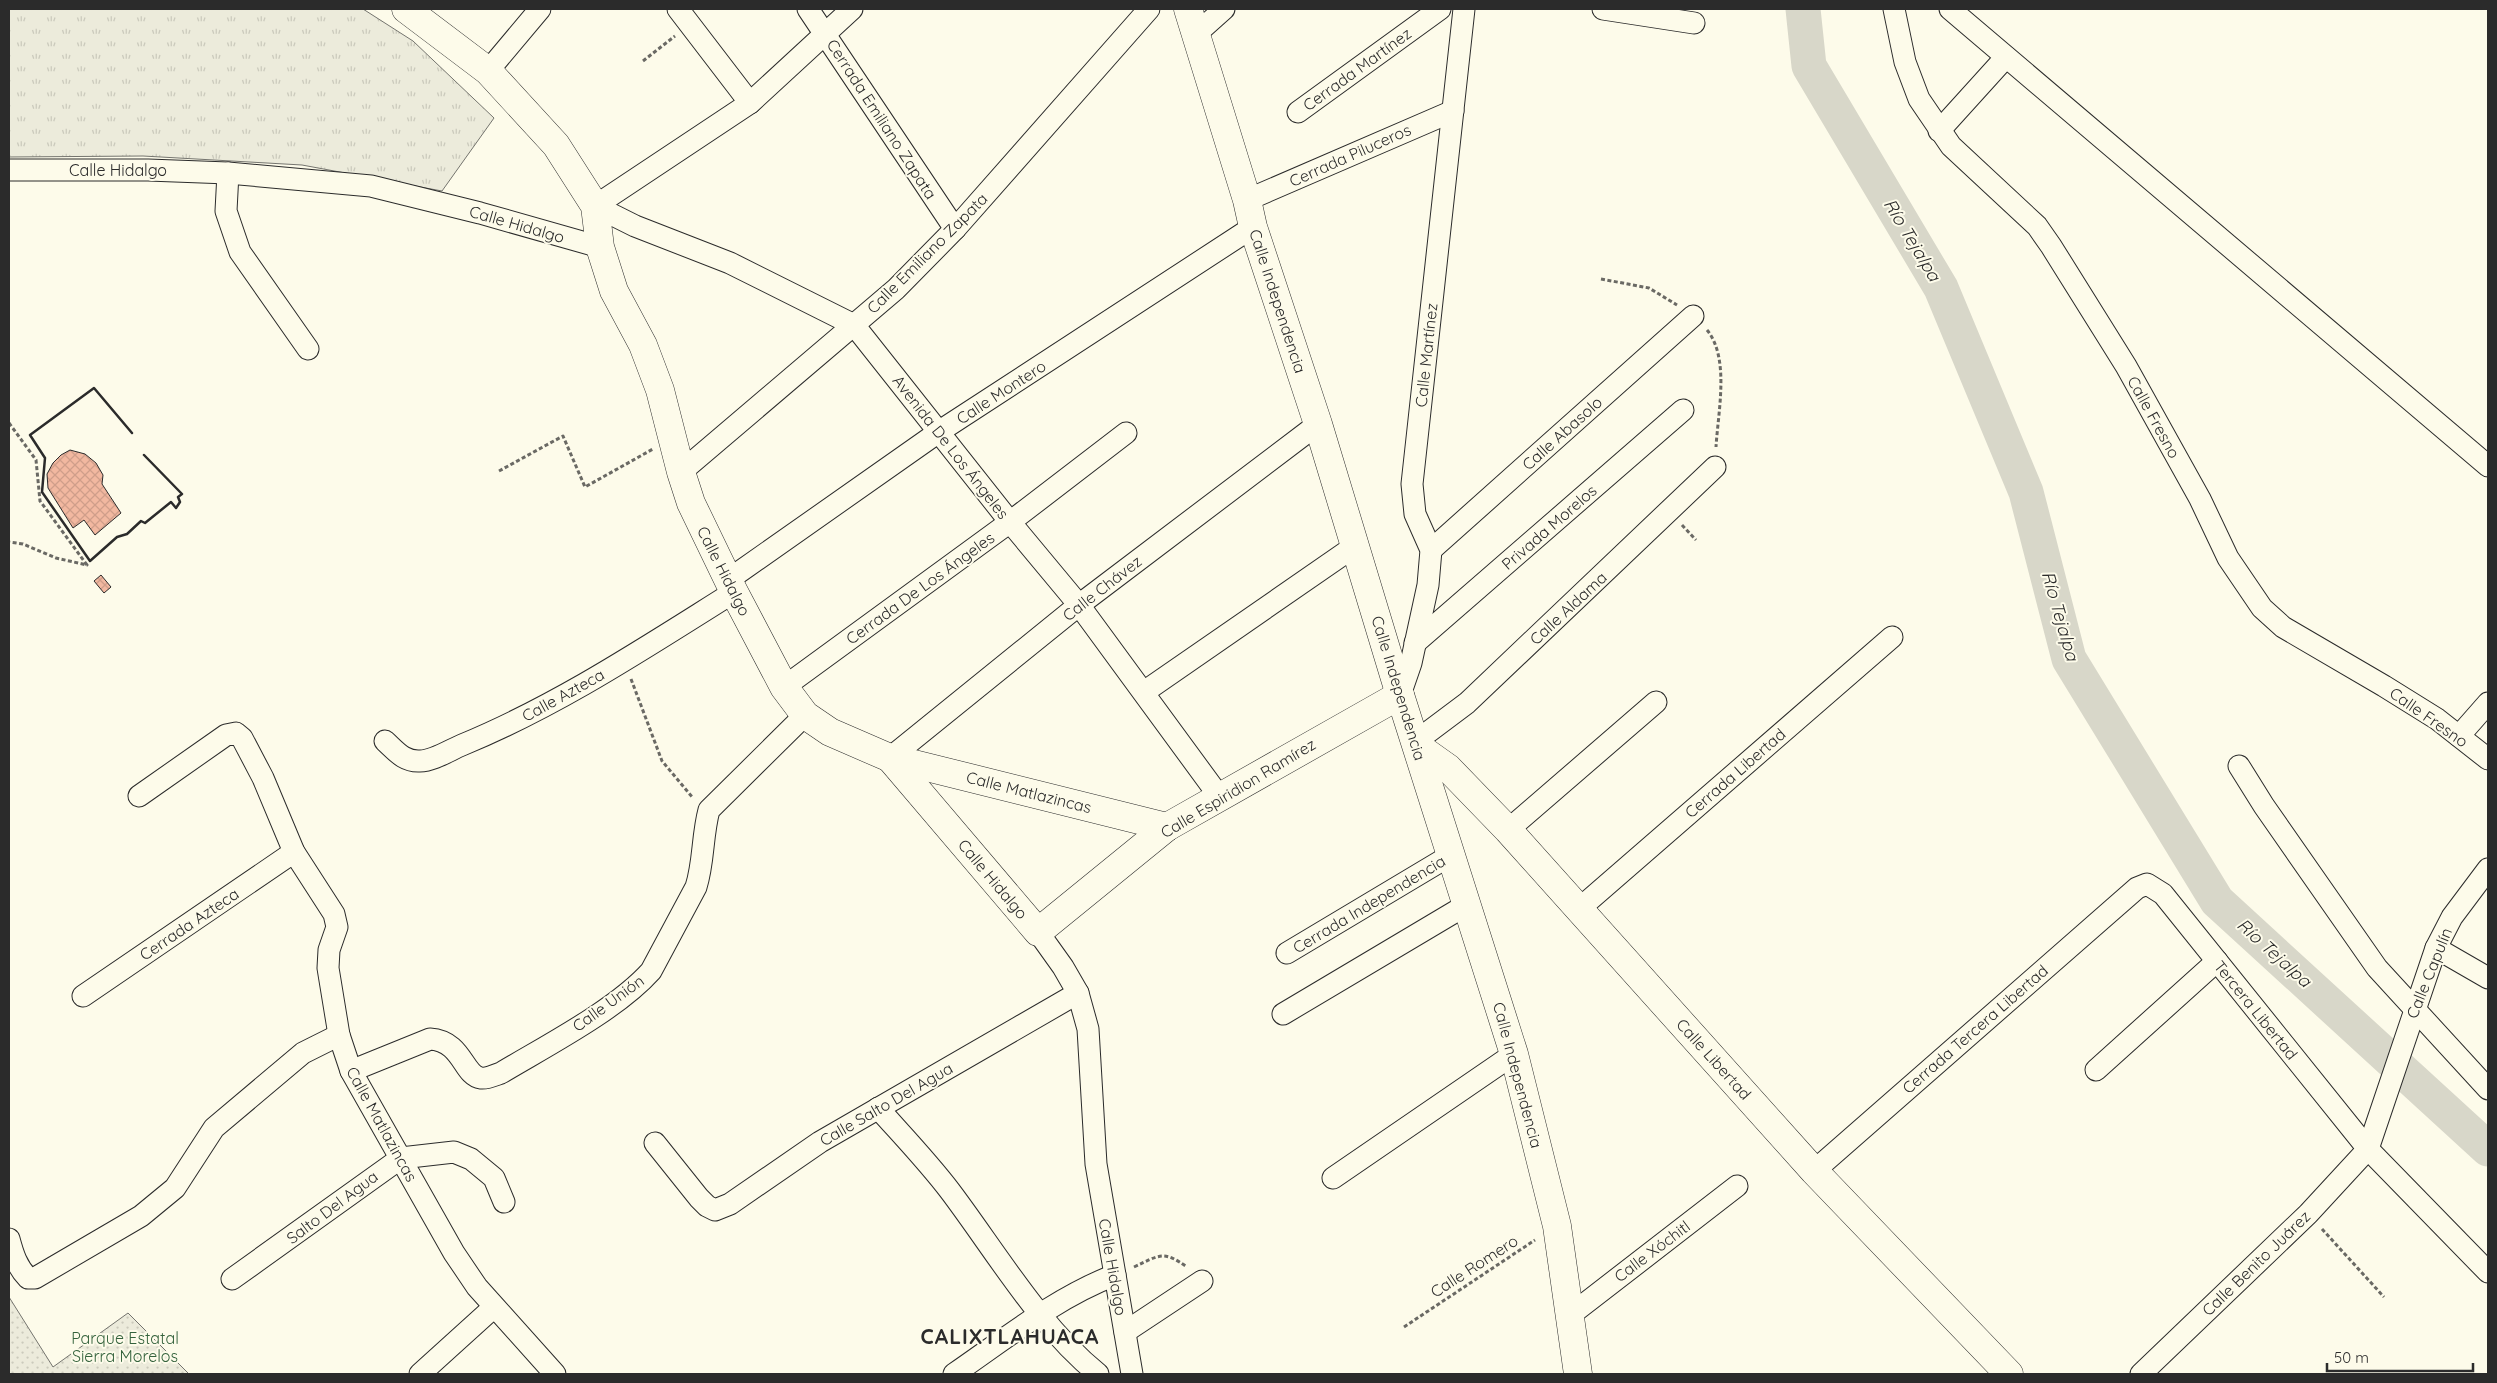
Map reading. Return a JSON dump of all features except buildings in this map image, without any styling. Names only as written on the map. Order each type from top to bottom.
[{"type":"main road","points":[[406,9],[488,70],[556,145],[595,206],[600,247]]},
{"type":"main road","name":"Calle Independencia","points":[[1188,9],[1247,200],[1253,227],[1318,424],[1400,695],[1468,904],[1514,1054],[1557,1226],[1568,1316],[1578,1374]]},
{"type":"main road","name":"Calle Hidalgo","points":[[600,247],[614,291],[643,345],[660,390],[691,503],[731,586],[784,686],[805,715],[830,732],[890,758],[1038,932]]},
{"type":"main road","name":"Calle Espiridion Ramírez","points":[[1038,932],[1167,827],[1400,695]]},
{"type":"main road","name":"Calle Libertad","points":[[1416,744],[1448,768],[1508,830],[1814,1170],[2009,1374]]},
{"type":"main road","name":"Calle Matlazincas","points":[[890,758],[1167,827]]},
{"type":"street","points":[[488,70],[540,9]]},
{"type":"street","name":"Cerrada Emiliano Zapata","points":[[808,9],[955,229]]},
{"type":"street","points":[[595,206],[750,103],[852,9]]},
{"type":"street","name":"Calle Emiliano Zapata","points":[[681,472],[896,290],[955,229],[1149,9]]},
{"type":"street","points":[[1196,34],[1224,9]]},
{"type":"street","name":"Cerrada Martínez","points":[[1298,112],[1440,9]]},
{"type":"street","name":"Calle Martínez","points":[[1400,695],[1411,663],[1428,585],[1431,550],[1415,514],[1412,484],[1464,9]]},
{"type":"street","points":[[1606,9],[1694,23]]},
{"type":"street","name":"Calle Fresno","points":[[1894,9],[1911,82],[1939,131],[1976,171],[2037,226],[2051,246],[2126,366],[2200,499],[2228,558],[2262,608],[2283,627],[2384,686],[2459,736],[2488,759]]},
{"type":"street","points":[[1950,9],[2488,466]]},
{"type":"street","points":[[684,16],[750,103]]},
{"type":"street","points":[[1939,131],[2006,57]]},
{"type":"street","name":"Cerrada Piluceros","points":[[1247,200],[1452,110]]},
{"type":"street","name":"Calle Hidalgo","points":[[9,170],[148,170],[228,173],[371,186],[480,213],[600,247]]},
{"type":"street","points":[[228,173],[226,211],[240,252],[308,349]]},
{"type":"street","name":"Avenida De Los Ángeles","points":[[595,206],[635,226],[730,263],[854,325],[940,431],[1010,522],[1079,605],[1219,796]]},
{"type":"street","name":"Calle Montero","points":[[731,586],[940,431],[1253,227]]},
{"type":"street","name":"Calle Abasolo","points":[[1431,550],[1693,316]]},
{"type":"street","name":"Privada Morelos","points":[[1415,643],[1683,410]]},
{"type":"street","name":"Calle Chávez","points":[[890,758],[1079,605],[1318,424]]},
{"type":"street","name":"Cerrada De Los Ángeles","points":[[784,686],[1010,522],[1126,433]]},
{"type":"street","name":"Calle Aldama","points":[[1416,744],[1467,703],[1715,467]]},
{"type":"street","points":[[1144,692],[1355,546]]},
{"type":"street","name":"Calle Azteca","points":[[385,741],[405,759],[421,762],[523,718],[626,659],[731,586]]},
{"type":"street","name":"Cerrada Libertad","points":[[1579,909],[1892,637]]},
{"type":"street","points":[[1508,830],[1656,702]]},
{"type":"street","points":[[2459,736],[2488,703]]},
{"type":"street","points":[[709,810],[805,715]]},
{"type":"street","name":"Calle Matlazincas","points":[[139,796],[226,735],[236,733],[242,738],[262,778],[294,852],[330,908],[336,923],[336,933],[329,950],[328,968],[339,1035],[351,1071],[454,1253],[477,1287],[555,1374]]},
{"type":"street","points":[[2239,766],[2264,806],[2377,968],[2488,1089]]},
{"type":"street","name":"Calle Unión","points":[[351,1071],[430,1040],[442,1040],[450,1045],[475,1075],[482,1078],[491,1076],[501,1073],[621,998],[651,971],[696,887],[700,872],[705,824],[709,810]]},
{"type":"street","name":"Cerrada Azteca","points":[[83,996],[294,852]]},
{"type":"street","name":"Cerrada Independencia","points":[[1287,953],[1451,855]]},
{"type":"street","name":"Calle Capulín","points":[[2368,1149],[2407,1029],[2436,948],[2452,917],[2488,869]]},
{"type":"street","name":"Tercera Libertad","points":[[2137,888],[2147,884],[2163,894],[2368,1149],[2488,1272]]},
{"type":"street","name":"Cerrada Tercera Libertad","points":[[1814,1170],[2137,888]]},
{"type":"street","points":[[1283,1014],[1468,904]]},
{"type":"street","name":"Calle Hidalgo","points":[[1038,932],[1063,967],[1078,993],[1088,1029],[1096,1164],[1132,1374]]},
{"type":"street","points":[[2436,948],[2488,978]]},
{"type":"street","points":[[2096,1070],[2217,962]]},
{"type":"street","name":"Calle Salto Del Agua","points":[[655,1143],[706,1206],[716,1210],[730,1204],[820,1142],[1078,993]]},
{"type":"street","points":[[9,1239],[16,1262],[21,1271],[28,1278],[35,1278],[142,1216],[175,1188],[214,1128],[303,1053],[339,1035]]},
{"type":"street","points":[[1333,1178],[1514,1054]]},
{"type":"street","points":[[878,1108],[950,1192],[978,1232],[1042,1315],[1098,1374]]},
{"type":"street","name":"Calle Benito Juárez","points":[[2142,1374],[2308,1214],[2368,1149]]},
{"type":"street","name":"Salto Del Agua","points":[[232,1279],[319,1219],[386,1167],[401,1158],[454,1152],[471,1159],[494,1178],[504,1202]]},
{"type":"street","name":"Calle Xóchitl","points":[[1568,1316],[1736,1186]]},
{"type":"street","points":[[954,1374],[1042,1315],[1096,1282],[1115,1275]]},
{"type":"street","points":[[1125,1332],[1202,1282]]},
{"type":"street","points":[[420,1374],[494,1307]]},
{"type":"path","points":[[643,61],[684,16]]},
{"type":"path","points":[[1601,278],[1649,288],[1693,316],[1713,337],[1721,360],[1715,467]]},
{"type":"path","points":[[9,423],[36,460],[40,501],[87,565],[56,558],[23,544],[9,542]]},
{"type":"path","points":[[499,471],[562,436],[585,486],[673,438]]},
{"type":"path","points":[[626,659],[634,693],[662,762],[696,802],[709,810]]},
{"type":"path","points":[[2308,1214],[2384,1297]]},
{"type":"path","name":"Calle Romero","points":[[1404,1327],[1557,1226]]},
{"type":"path","points":[[1115,1275],[1161,1255],[1174,1258],[1202,1282]]},
{"type":"green space","points":[[9,9],[363,9],[413,41],[494,118],[442,191],[302,165],[143,156],[9,157]]},
{"type":"green space","name":"Parque Estatal Sierra Morelos","points":[[9,1297],[53,1367],[128,1313],[189,1374],[9,1374]]},
{"type":"waterway","name":"Río Tejalpa","points":[[1803,9],[1809,66],[1941,288],[2026,492],[2069,659],[2217,901],[2488,1149]]},
{"type":"wall","points":[[132,433],[94,388],[30,435],[45,458],[42,492],[90,561],[117,537],[127,534],[141,521],[145,523],[171,502],[176,508],[180,502],[178,497],[182,494],[144,455]]},
{"type":"district","name":"CALIXTLAHUACA","points":[[1010,1337]]}]
